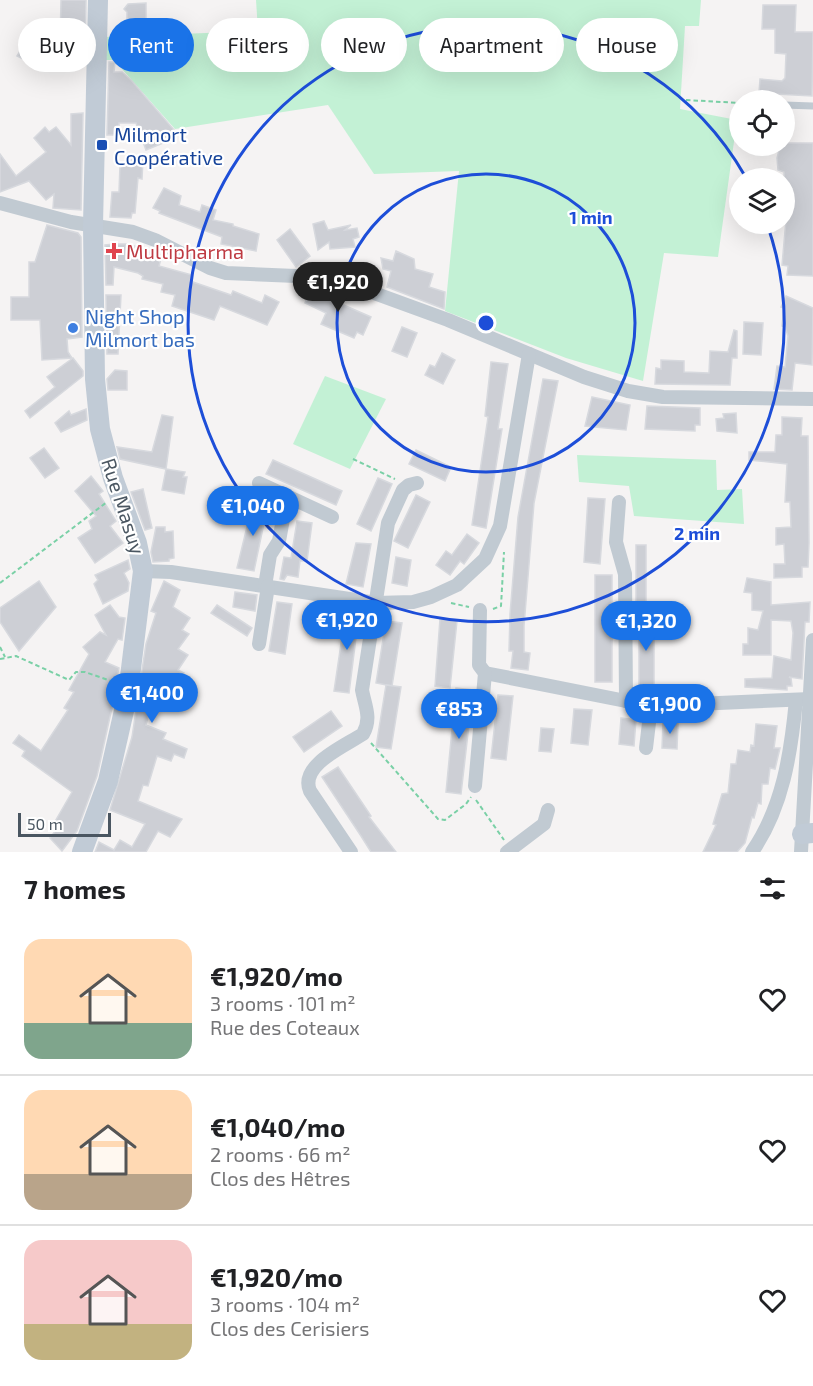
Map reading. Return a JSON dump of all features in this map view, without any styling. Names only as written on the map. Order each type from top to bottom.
[{"type":"street","name":"Rue Masuy","points":[[82,852],[108,781],[129,687],[143,571],[137,543],[118,493],[100,429],[95,380],[93,225],[98,0]]},
{"type":"street","points":[[0,202],[71,222],[132,232],[155,240],[210,268],[226,273],[321,277],[341,281],[448,320],[584,377],[628,392],[663,397],[813,399]]},
{"type":"street","points":[[143,571],[171,572],[376,603],[413,602],[431,597],[457,585],[485,559],[497,534],[529,354]]},
{"type":"street","points":[[259,483],[332,517]]},
{"type":"street","points":[[351,852],[310,792],[308,780],[314,766],[363,734],[368,712],[362,690],[388,523],[403,490],[413,484]]},
{"type":"street","points":[[259,644],[270,555],[279,541],[287,497]]},
{"type":"street","points":[[619,502],[616,542],[625,574],[626,702]]},
{"type":"street","points":[[480,610],[479,665],[485,673],[651,706],[803,700]]},
{"type":"street","points":[[752,852],[764,831],[785,777],[803,700],[813,640]]},
{"type":"street","points":[[474,790],[485,673]]},
{"type":"street","points":[[803,700],[805,840]]},
{"type":"street","points":[[646,748],[651,706]]},
{"type":"street","points":[[509,851],[544,824],[548,810]]},
{"type":"lane","points":[[795,105],[813,106]]},
{"type":"path","points":[[686,100],[729,102]]},
{"type":"path","points":[[353,459],[413,484]]},
{"type":"path","points":[[0,584],[118,493]]},
{"type":"path","points":[[480,610],[501,606],[504,553],[497,534]]},
{"type":"path","points":[[0,647],[5,657]]},
{"type":"path","points":[[0,659],[16,656],[69,680],[76,672],[85,672],[129,687]]},
{"type":"path","points":[[363,734],[438,819],[445,820],[466,804],[474,790]]},
{"type":"path","points":[[474,790],[509,851]]},
{"type":"green space","points":[[256,0],[701,0],[699,26],[685,26],[680,109],[729,118],[729,156],[732,156],[718,257],[664,253],[643,381],[566,358],[445,311],[459,171],[374,174],[328,105],[175,129],[125,72],[194,72],[194,34],[206,33],[206,72],[309,72],[309,18],[257,18]]},
{"type":"green space","points":[[105,37],[108,37],[108,60],[105,60]]},
{"type":"green space","points":[[325,376],[386,399],[350,469],[293,444]]},
{"type":"green space","points":[[577,455],[716,460],[717,490],[742,489],[744,524],[634,516],[629,486],[579,482]]},
{"type":"building","points":[[61,0],[86,0],[86,18],[61,18]]},
{"type":"building","points":[[146,3],[146,18],[127,18],[127,12],[124,9],[128,4]]},
{"type":"building","points":[[763,5],[796,5],[795,32],[813,32],[812,96],[795,95],[795,90],[759,90],[760,79],[782,81],[785,78],[786,54],[775,53],[775,29],[762,29]]},
{"type":"building","points":[[109,72],[122,72],[131,80],[175,131],[162,140],[163,143],[146,150],[136,123],[119,123],[119,135],[107,135]]},
{"type":"building","points":[[83,113],[81,210],[53,208],[54,194],[46,200],[29,181],[0,192],[0,154],[16,176],[46,152],[34,138],[45,127],[49,132],[56,127],[71,145],[71,114]]},
{"type":"building","points":[[795,143],[813,143],[813,276],[787,275],[788,266],[782,265],[785,234],[795,234],[795,168],[778,168],[778,156],[795,156]]},
{"type":"building","points":[[131,158],[143,159],[142,179],[138,178],[135,213],[132,213],[131,218],[110,217],[112,192],[119,192],[120,165],[131,166]]},
{"type":"building","points":[[164,188],[181,196],[179,205],[200,212],[202,205],[216,210],[213,220],[233,224],[233,226],[259,234],[256,251],[221,244],[222,237],[159,213],[160,211],[153,208]]},
{"type":"building","points":[[324,221],[328,230],[351,225],[345,230],[357,228],[359,237],[353,239],[355,247],[330,249],[329,242],[318,250],[313,224]]},
{"type":"building","points":[[47,225],[78,233],[81,237],[82,337],[67,339],[68,352],[72,358],[42,360],[40,320],[11,320],[11,297],[29,297],[29,262],[35,262]]},
{"type":"building","points":[[290,229],[310,256],[296,267],[277,240]]},
{"type":"building","points":[[130,244],[131,251],[134,246],[162,255],[159,266],[192,275],[190,281],[231,295],[233,291],[262,303],[265,295],[279,302],[267,325],[220,306],[214,320],[172,306],[175,295],[161,292],[163,284],[142,279],[143,276],[138,273],[114,267],[113,285],[106,285],[105,245]]},
{"type":"building","points":[[396,251],[414,259],[415,269],[433,274],[429,287],[445,292],[444,309],[387,287],[391,271],[383,269],[381,258],[393,261]]},
{"type":"building","points":[[312,286],[341,298],[339,303],[371,317],[363,335],[357,332],[354,338],[321,324],[326,313],[305,303]]},
{"type":"building","points":[[106,295],[121,295],[118,354],[107,354]]},
{"type":"building","points":[[786,296],[813,308],[812,365],[795,363],[792,390],[774,389],[777,366],[785,367],[788,336],[785,327],[782,326],[784,308],[781,307]]},
{"type":"building","points":[[744,322],[763,323],[761,355],[743,354]]},
{"type":"building","points":[[402,327],[417,333],[407,357],[392,351]]},
{"type":"building","points":[[734,330],[737,331],[737,358],[732,358],[730,385],[655,384],[656,368],[661,369],[661,360],[684,361],[684,372],[709,373],[710,351],[728,352]]},
{"type":"building","points":[[442,353],[455,360],[443,384],[425,375],[430,365],[435,367]]},
{"type":"building","points":[[73,358],[83,371],[83,376],[30,418],[25,411],[55,387],[47,377]]},
{"type":"building","points":[[491,362],[508,364],[498,429],[502,429],[486,528],[472,525],[488,417],[485,416]]},
{"type":"building","points":[[115,370],[127,371],[127,390],[108,390],[107,379]]},
{"type":"building","points":[[543,379],[558,381],[534,503],[524,626],[524,652],[530,653],[528,670],[511,668],[513,651],[509,651],[510,614],[518,517]]},
{"type":"building","points":[[592,397],[630,405],[626,430],[585,426]]},
{"type":"building","points":[[647,406],[700,408],[700,425],[695,425],[695,431],[645,429]]},
{"type":"building","points":[[86,409],[87,420],[61,432],[55,423],[69,411],[71,415]]},
{"type":"building","points":[[736,413],[737,433],[717,431],[716,419],[724,418],[723,414]]},
{"type":"building","points":[[162,415],[173,417],[166,469],[120,459],[117,447],[152,452]]},
{"type":"building","points":[[782,417],[802,418],[801,436],[808,436],[808,567],[802,567],[802,577],[774,578],[774,564],[785,564],[784,544],[776,545],[776,528],[791,527],[790,502],[785,502],[787,464],[749,460],[749,452],[775,452],[776,435],[782,435]]},
{"type":"building","points":[[44,448],[59,468],[45,478],[30,458]]},
{"type":"building","points":[[416,450],[451,467],[445,481],[409,464]]},
{"type":"building","points":[[273,460],[342,491],[336,505],[266,474]]},
{"type":"building","points":[[166,469],[185,472],[183,477],[187,477],[184,494],[162,490]]},
{"type":"building","points":[[91,476],[103,491],[99,494],[116,521],[110,526],[123,543],[95,563],[78,538],[92,529],[89,521],[96,516],[75,491]]},
{"type":"building","points":[[378,478],[392,484],[371,531],[357,524]]},
{"type":"building","points":[[143,489],[152,528],[145,530],[131,492]]},
{"type":"building","points":[[416,495],[430,502],[408,548],[394,541]]},
{"type":"building","points":[[588,498],[605,499],[600,564],[584,562]]},
{"type":"building","points":[[253,502],[268,504],[254,571],[237,568]]},
{"type":"building","points":[[297,521],[312,523],[307,561],[300,561],[298,577],[287,575],[284,580],[280,579],[284,557],[291,558]]},
{"type":"building","points":[[156,527],[165,527],[165,532],[173,531],[174,558],[169,561],[153,562],[151,552]]},
{"type":"building","points":[[467,534],[479,543],[464,564],[460,561],[450,575],[436,565],[446,551],[452,555]]},
{"type":"building","points":[[356,543],[371,544],[363,587],[346,584]]},
{"type":"building","points":[[636,545],[646,545],[646,603],[636,603]]},
{"type":"building","points":[[396,557],[411,560],[407,586],[392,583]]},
{"type":"building","points":[[128,560],[130,569],[124,573],[129,583],[128,591],[103,604],[94,584],[98,580],[95,575]]},
{"type":"building","points":[[595,575],[612,575],[612,682],[595,682]]},
{"type":"building","points":[[747,578],[771,582],[771,605],[810,602],[809,622],[805,622],[802,679],[789,677],[792,686],[787,686],[787,690],[745,687],[745,679],[772,678],[774,656],[791,660],[793,633],[791,621],[771,620],[771,655],[743,655],[743,644],[748,644],[748,628],[758,630],[763,611],[752,610],[752,593],[744,592]]},
{"type":"building","points":[[39,581],[56,607],[19,651],[0,622],[0,608]]},
{"type":"building","points":[[164,581],[180,590],[173,607],[190,618],[182,630],[189,634],[178,649],[188,655],[178,670],[184,673],[172,696],[161,690],[160,695],[154,693],[146,725],[166,733],[163,739],[187,749],[184,758],[174,754],[171,761],[157,756],[148,786],[143,785],[138,801],[182,819],[170,837],[158,831],[146,852],[95,852],[99,842],[114,850],[120,840],[132,847],[145,824],[110,810],[132,737],[146,644],[156,613],[151,611]]},
{"type":"building","points":[[235,592],[257,595],[255,611],[233,607]]},
{"type":"building","points":[[277,602],[292,604],[285,654],[269,651]]},
{"type":"building","points":[[110,605],[119,617],[125,618],[122,640],[118,639],[105,662],[119,668],[113,694],[115,694],[97,776],[77,831],[62,851],[50,838],[56,830],[53,825],[72,792],[22,756],[25,751],[13,743],[19,735],[41,751],[68,710],[64,708],[74,692],[69,690],[89,654],[83,647],[100,632],[106,635],[95,615]]},
{"type":"building","points":[[217,605],[252,628],[247,636],[211,613]]},
{"type":"building","points":[[342,611],[359,614],[349,693],[334,691],[343,630],[339,629]]},
{"type":"building","points":[[639,614],[654,614],[654,689],[639,690]]},
{"type":"building","points":[[440,619],[457,621],[450,688],[435,686]]},
{"type":"building","points":[[386,621],[402,623],[392,686],[376,683]]},
{"type":"building","points":[[386,685],[401,687],[391,749],[376,747]]},
{"type":"building","points":[[456,688],[473,690],[461,794],[446,792]]},
{"type":"building","points":[[498,695],[513,696],[506,760],[491,758]]},
{"type":"building","points":[[574,709],[592,710],[588,745],[571,743]]},
{"type":"building","points":[[331,711],[342,726],[304,752],[293,737]]},
{"type":"building","points":[[621,718],[636,720],[634,746],[619,744]]},
{"type":"building","points":[[663,722],[678,723],[677,749],[662,748]]},
{"type":"building","points":[[756,724],[777,726],[774,748],[780,748],[775,769],[770,768],[768,784],[762,784],[761,804],[758,803],[754,818],[752,817],[745,843],[737,852],[703,852],[716,825],[713,824],[722,794],[728,793],[731,764],[736,764],[738,750],[750,752],[751,745],[754,746]]},
{"type":"building","points":[[541,728],[554,729],[551,752],[539,751]]},
{"type":"building","points":[[338,767],[371,816],[369,817],[396,852],[371,852],[322,777]]},
{"type":"place","name":"Milmort Coopérative","points":[[102,145]]},
{"type":"place","name":"Multipharma","points":[[114,251]]},
{"type":"place","name":"Night Shop Milmort bas","points":[[73,328]]}]
